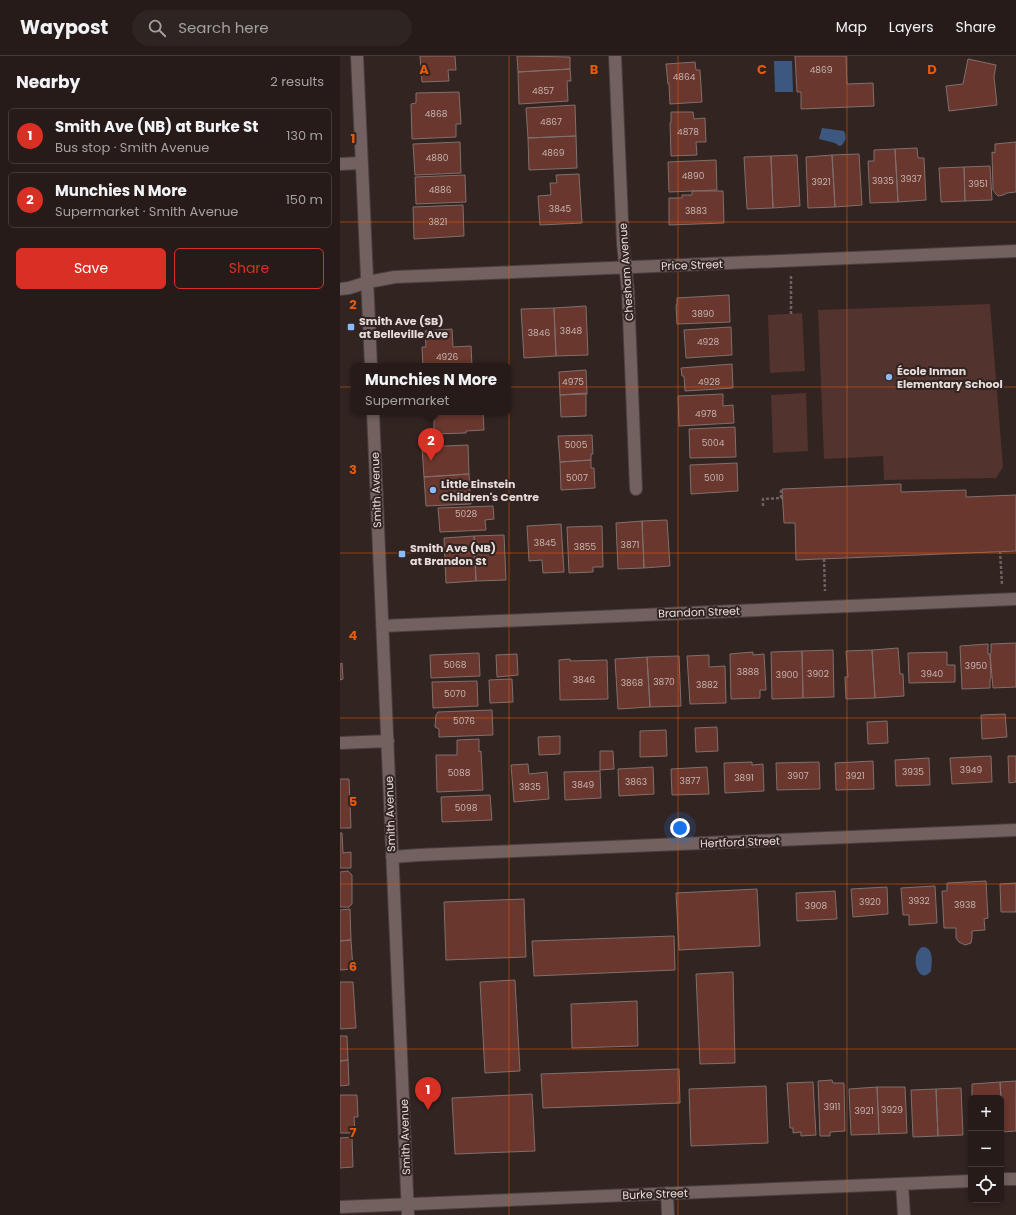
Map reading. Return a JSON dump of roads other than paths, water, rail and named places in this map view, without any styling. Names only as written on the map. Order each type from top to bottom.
[{"type":"street","points":[[356,56],[371,363]]},
{"type":"street","name":"Chesham Avenue","points":[[615,56],[623,243],[628,292],[636,489]]},
{"type":"street","points":[[340,164],[361,163]]},
{"type":"street","name":"Price Street","points":[[340,289],[395,277],[1016,251]]},
{"type":"street","name":"Smith Avenue","points":[[373,415],[408,1210]]},
{"type":"street","name":"Brandon Street","points":[[382,626],[1016,599]]},
{"type":"street","points":[[340,743],[388,741]]},
{"type":"street","name":"Hertford Street","points":[[392,857],[1016,830]]},
{"type":"street","points":[[1004,1179],[1016,1179]]},
{"type":"street","name":"Burke Street","points":[[340,1207],[408,1210],[667,1193],[968,1181]]},
{"type":"street","points":[[902,1184],[904,1215]]},
{"type":"street","points":[[667,1193],[668,1215]]},
{"type":"water","points":[[774,61],[792,61],[793,92],[775,92]]},
{"type":"water","points":[[822,128],[844,131],[846,138],[842,145],[839,146],[835,143],[819,139]]},
{"type":"water","points":[[922,947],[929,949],[931,955],[931,971],[926,975],[919,973],[916,962],[918,951]]},
{"type":"place","name":"Smith Ave (SB) at Belleville Ave","points":[[351,327]]},
{"type":"place","name":"École Inman Elementary School","points":[[889,377]]},
{"type":"place","name":"Munchies N More","points":[[431,461]]},
{"type":"place","name":"Little Einstein Children's Centre","points":[[433,490]]},
{"type":"place","name":"Smith Ave (NB) at Brandon St","points":[[402,554]]},
{"type":"place","name":"Smith Ave (NB) at Burke St","points":[[428,1110]]}]
